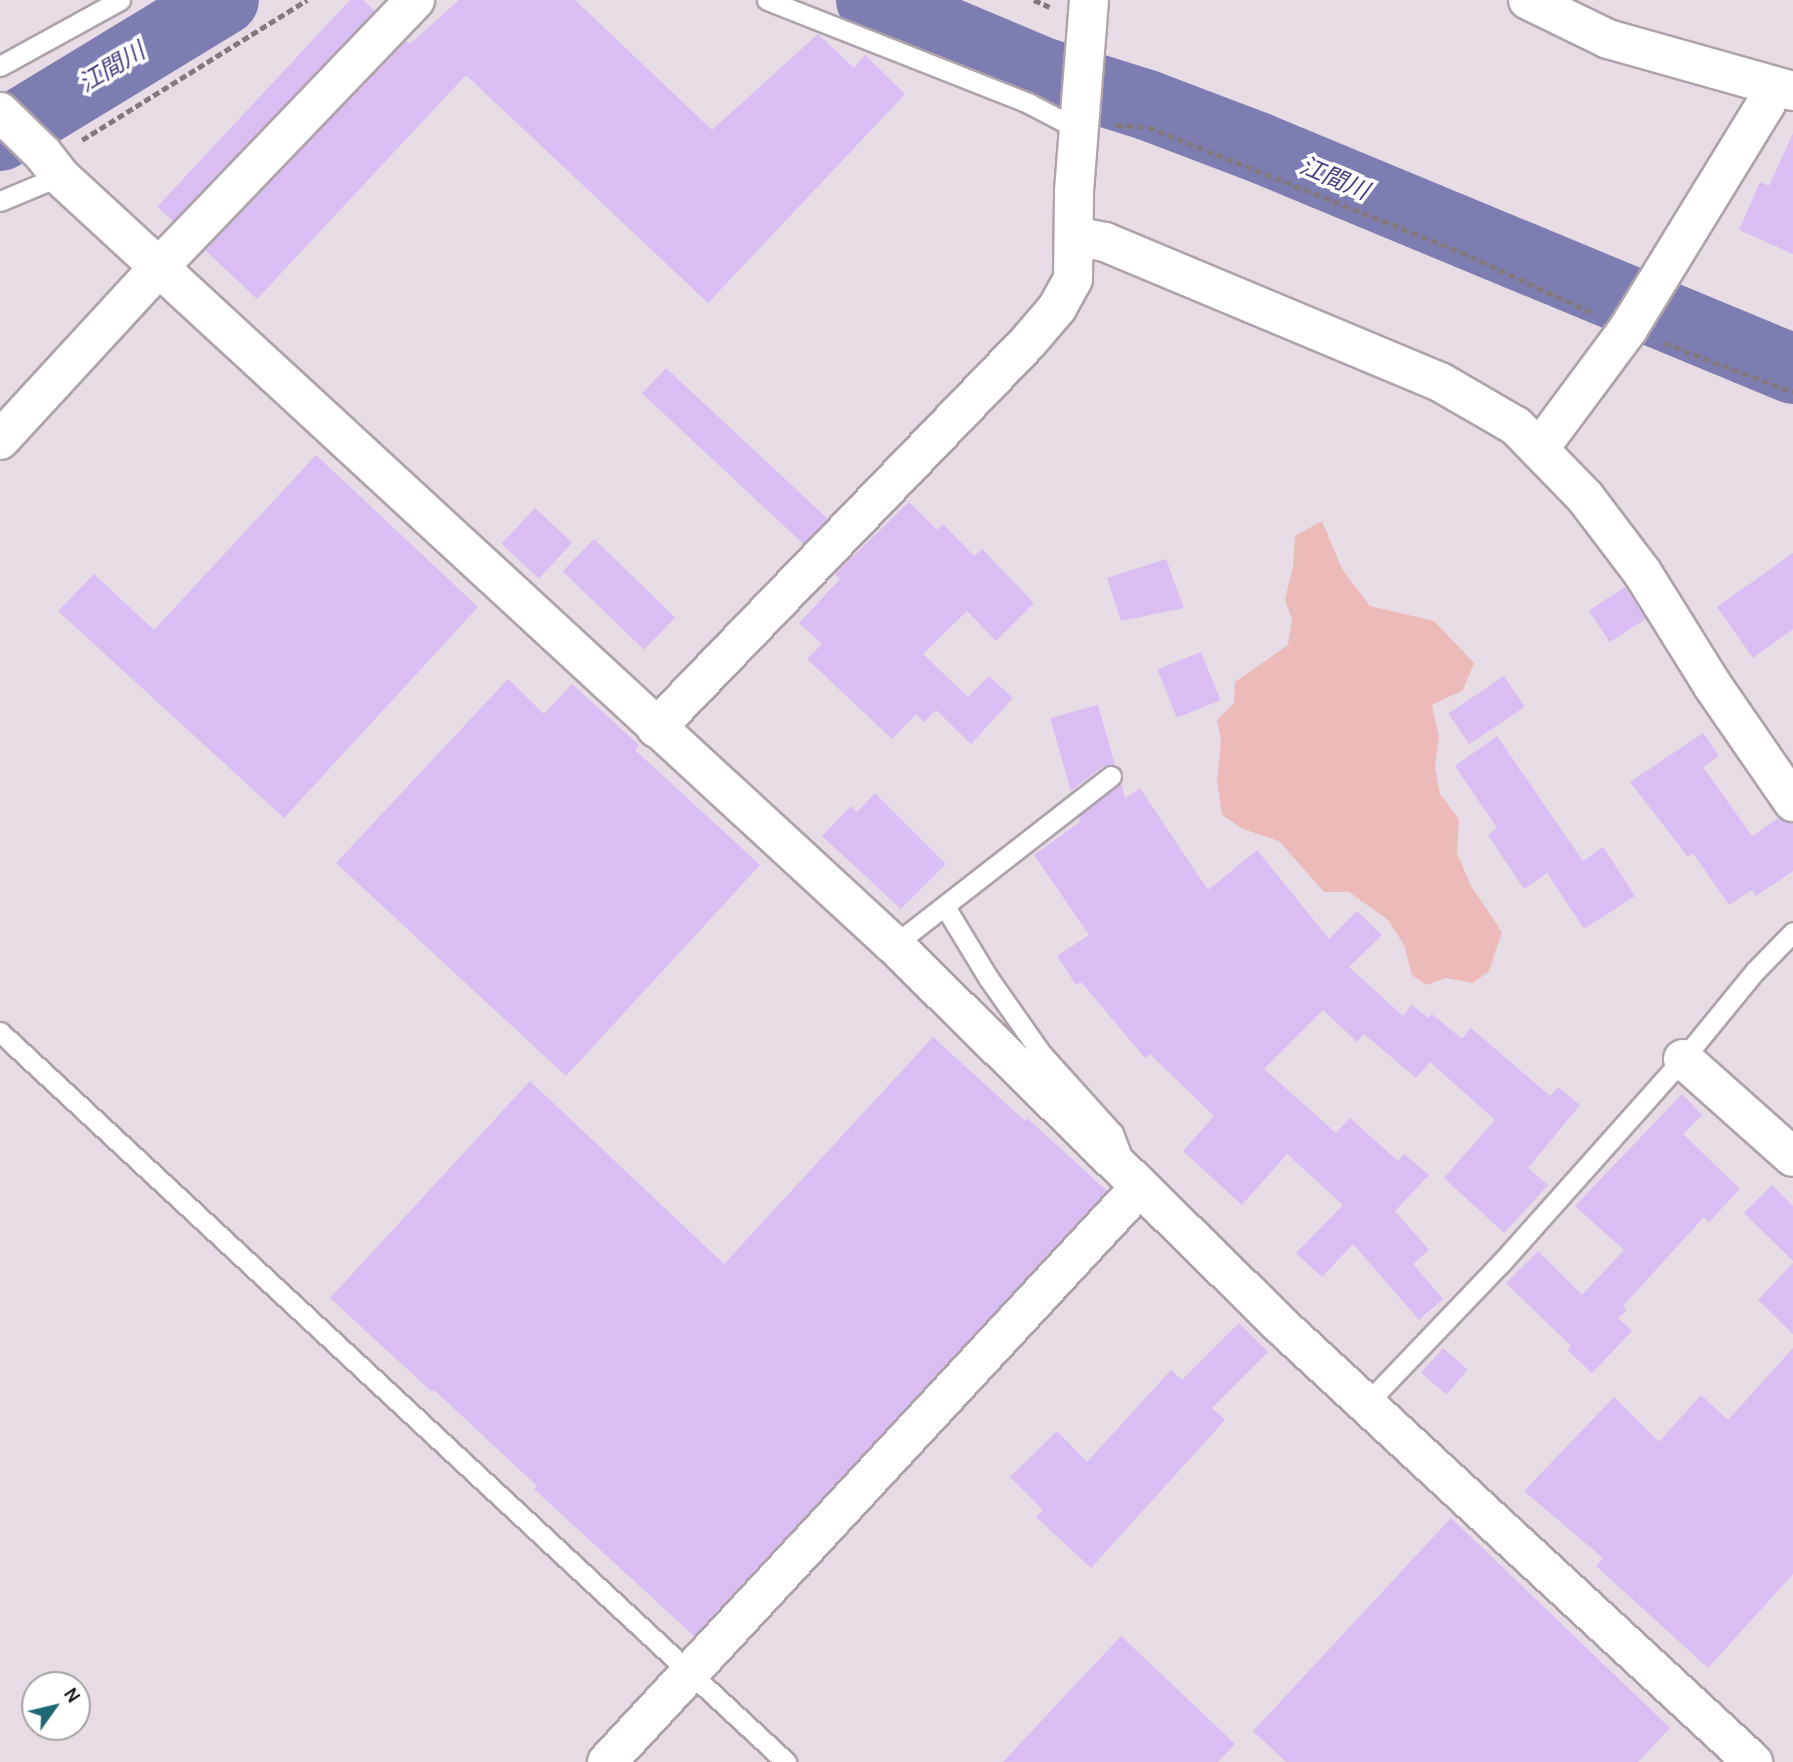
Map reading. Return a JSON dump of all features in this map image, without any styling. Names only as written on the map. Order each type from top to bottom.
[{"type":"street","points":[[0,440],[159,267],[415,0]]},
{"type":"street","points":[[1528,0],[1608,38],[1783,89]]},
{"type":"street","points":[[656,728],[1028,342],[1057,308],[1073,279],[1079,118],[1088,18]]},
{"type":"street","points":[[1539,449],[1631,324],[1766,104],[1783,89]]},
{"type":"street","points":[[0,112],[159,267],[894,945],[1287,1331],[1753,1762]]},
{"type":"street","points":[[1074,236],[1105,242],[1440,382],[1516,426],[1585,497],[1642,572],[1713,687],[1793,802]]},
{"type":"street","points":[[1683,1059],[1793,1157]]},
{"type":"street","points":[[607,1762],[1135,1182]]},
{"type":"lane","points":[[0,66],[120,0]]},
{"type":"lane","points":[[767,0],[1028,103],[1079,118]]},
{"type":"lane","points":[[0,201],[52,165]]},
{"type":"lane","points":[[894,945],[1111,776]]},
{"type":"lane","points":[[948,903],[947,910],[989,979],[1041,1053],[1113,1133],[1135,1182]]},
{"type":"lane","points":[[1367,1403],[1501,1263],[1683,1059],[1755,971],[1793,932]]},
{"type":"lane","points":[[0,1032],[786,1762]]},
{"type":"path","points":[[52,165],[85,138],[307,0]]},
{"type":"path","points":[[1079,118],[1105,132],[1115,125],[1148,127],[1461,252],[1793,392]]},
{"type":"shaded area","points":[[1322,521],[1342,569],[1370,606],[1434,621],[1474,663],[1463,690],[1432,705],[1439,737],[1435,767],[1440,794],[1459,819],[1457,853],[1471,886],[1502,932],[1489,971],[1473,983],[1446,978],[1426,985],[1412,975],[1404,945],[1388,920],[1349,892],[1324,892],[1279,841],[1243,829],[1222,815],[1217,781],[1221,741],[1217,720],[1234,703],[1235,682],[1288,645],[1292,619],[1285,600],[1293,566],[1295,536]]},
{"type":"building","points":[[350,0],[363,0],[375,11],[173,221],[157,207]]},
{"type":"building","points":[[459,0],[575,0],[712,130],[818,34],[854,68],[865,55],[905,94],[708,303],[466,75],[257,299],[205,250],[406,41],[410,44]]},
{"type":"building","points":[[1793,133],[1793,254],[1739,230],[1760,182],[1769,186]]},
{"type":"building","points":[[666,368],[828,519],[804,544],[642,394]]},
{"type":"building","points":[[316,455],[478,607],[284,818],[58,611],[94,574],[154,630]]},
{"type":"building","points":[[909,502],[937,530],[943,524],[974,556],[982,549],[1034,603],[996,641],[967,611],[923,654],[968,697],[989,676],[1013,698],[971,744],[936,710],[924,722],[916,714],[892,739],[807,659],[822,644],[799,623],[840,579],[835,574]]},
{"type":"building","points":[[535,508],[572,543],[539,579],[502,544]]},
{"type":"building","points":[[594,539],[675,617],[644,650],[563,571]]},
{"type":"building","points":[[1793,553],[1793,629],[1753,658],[1717,607]]},
{"type":"building","points":[[1166,559],[1184,608],[1121,621],[1107,578]]},
{"type":"building","points":[[1625,587],[1646,619],[1610,642],[1589,610]]},
{"type":"building","points":[[1201,652],[1220,700],[1177,718],[1157,670]]},
{"type":"building","points":[[1504,676],[1525,707],[1469,744],[1448,713]]},
{"type":"building","points":[[508,679],[544,714],[572,684],[639,745],[635,750],[760,865],[566,1076],[336,863]]},
{"type":"building","points":[[1098,705],[1115,765],[1103,766],[1071,791],[1050,718]]},
{"type":"building","points":[[1703,733],[1719,756],[1703,767],[1752,836],[1779,818],[1793,824],[1793,871],[1756,896],[1752,890],[1729,905],[1693,853],[1688,857],[1630,782]]},
{"type":"building","points":[[1497,736],[1583,861],[1603,847],[1635,896],[1584,929],[1547,873],[1524,889],[1488,835],[1497,828],[1455,766]]},
{"type":"building","points":[[1121,783],[1125,798],[1140,788],[1208,890],[1257,850],[1329,939],[1357,911],[1382,935],[1349,967],[1403,1016],[1412,1005],[1428,1018],[1432,1014],[1462,1039],[1471,1028],[1550,1096],[1558,1087],[1580,1105],[1528,1168],[1548,1185],[1504,1233],[1444,1178],[1495,1120],[1430,1062],[1416,1078],[1364,1034],[1357,1042],[1323,1010],[1264,1069],[1336,1133],[1350,1118],[1398,1161],[1404,1154],[1429,1175],[1395,1211],[1429,1250],[1413,1264],[1443,1299],[1419,1320],[1353,1244],[1322,1277],[1296,1253],[1343,1205],[1287,1154],[1242,1205],[1183,1151],[1214,1116],[1150,1054],[1145,1058],[1081,982],[1076,985],[1057,956],[1089,935],[1034,855],[1080,822],[1079,817]]},
{"type":"building","points":[[875,793],[946,864],[901,909],[822,836],[851,806],[857,812]]},
{"type":"building","points":[[933,1037],[1107,1191],[694,1636],[534,1489],[537,1486],[434,1390],[432,1392],[330,1298],[530,1081],[724,1264]]},
{"type":"building","points":[[1682,1094],[1702,1115],[1683,1134],[1740,1189],[1709,1222],[1704,1217],[1623,1306],[1627,1310],[1618,1318],[1632,1331],[1592,1373],[1567,1350],[1571,1346],[1506,1283],[1538,1251],[1582,1295],[1624,1250],[1575,1206]]},
{"type":"building","points":[[1772,1185],[1793,1206],[1793,1261],[1744,1213]]},
{"type":"building","points":[[1793,1263],[1793,1334],[1758,1300]]},
{"type":"building","points":[[1239,1323],[1268,1352],[1212,1408],[1225,1420],[1091,1568],[1036,1517],[1043,1510],[1010,1477],[1057,1431],[1087,1462],[1171,1370],[1182,1380]]},
{"type":"building","points":[[1443,1348],[1468,1370],[1446,1395],[1421,1373]]},
{"type":"building","points":[[1793,1348],[1793,1574],[1708,1668],[1596,1566],[1603,1558],[1524,1491],[1614,1397],[1659,1442],[1701,1395],[1728,1420]]},
{"type":"building","points":[[1451,1518],[1670,1728],[1638,1762],[1286,1762],[1253,1731]]},
{"type":"building","points":[[1121,1636],[1235,1744],[1218,1762],[1003,1762]]},
{"type":"waterway","name":"江間川","points":[[0,136],[224,0]]},
{"type":"waterway","name":"江間川","points":[[871,0],[1045,73],[1147,105],[1260,148],[1793,369]]}]
